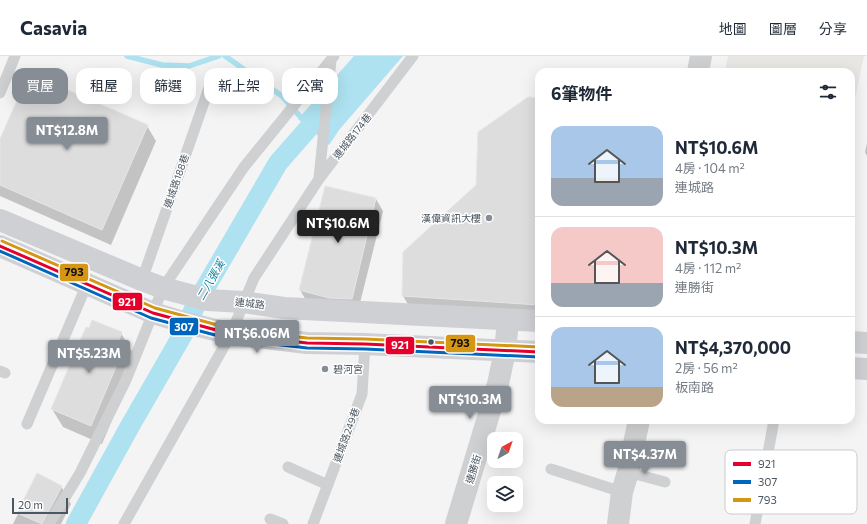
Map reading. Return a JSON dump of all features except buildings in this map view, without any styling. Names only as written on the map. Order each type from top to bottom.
[{"type":"main road","name":"連城路","points":[[0,220],[142,280],[163,288],[208,300],[243,302],[284,308],[535,322]]},
{"type":"main road","points":[[0,246],[153,313],[231,334],[307,343],[365,344],[535,352]]},
{"type":"main road","points":[[855,342],[867,343]]},
{"type":"main road","points":[[855,368],[867,369]]},
{"type":"street","points":[[699,68],[701,56]]},
{"type":"street","name":"連勝街","points":[[456,524],[498,384],[505,350],[508,320]]},
{"type":"street","points":[[622,498],[638,424]]},
{"type":"lane","points":[[0,93],[15,56]]},
{"type":"lane","name":"連城路174巷","points":[[124,524],[231,334],[254,278],[319,178],[413,56]]},
{"type":"lane","points":[[49,524],[80,473],[126,380],[163,288],[244,167],[332,58]]},
{"type":"lane","name":"連城路174巷","points":[[319,178],[332,58]]},
{"type":"lane","name":"連城路188巷","points":[[142,280],[204,102]]},
{"type":"lane","points":[[26,424],[87,284]]},
{"type":"lane","name":"連城路249巷","points":[[313,524],[362,394],[365,344]]},
{"type":"lane","points":[[769,450],[773,424]]},
{"type":"lane","points":[[288,467],[328,485]]},
{"type":"lane","points":[[551,469],[622,498]]},
{"type":"lane","points":[[608,524],[622,498],[665,482]]},
{"type":"lane","points":[[756,524],[758,514]]},
{"type":"lane","points":[[270,519],[283,524]]},
{"type":"shaded area","points":[[728,56],[864,56],[855,98],[855,68],[726,68]]},
{"type":"water","points":[[354,56],[403,56],[339,130],[329,145],[298,119],[311,104],[338,104],[338,74]]},
{"type":"waterway","points":[[127,56],[162,65],[189,66],[219,56]]},
{"type":"waterway","points":[[225,56],[282,96],[305,122]]},
{"type":"waterway","name":"二八張溪","points":[[76,524],[183,334],[197,302],[278,163],[327,107]]},
{"type":"transit line","name":"793","points":[[2,241],[155,308],[232,329],[307,338],[365,339],[535,347]]},
{"type":"transit line","name":"921","points":[[0,246],[153,313],[231,334],[307,343],[365,344],[535,352]]},
{"type":"transit line","name":"307","points":[[0,251],[151,318],[230,339],[307,348],[365,349],[535,357]]},
{"type":"place","name":"漢偉資訊大樓","points":[[489,218]]},
{"type":"place","name":"碧河宮","points":[[325,369]]}]
